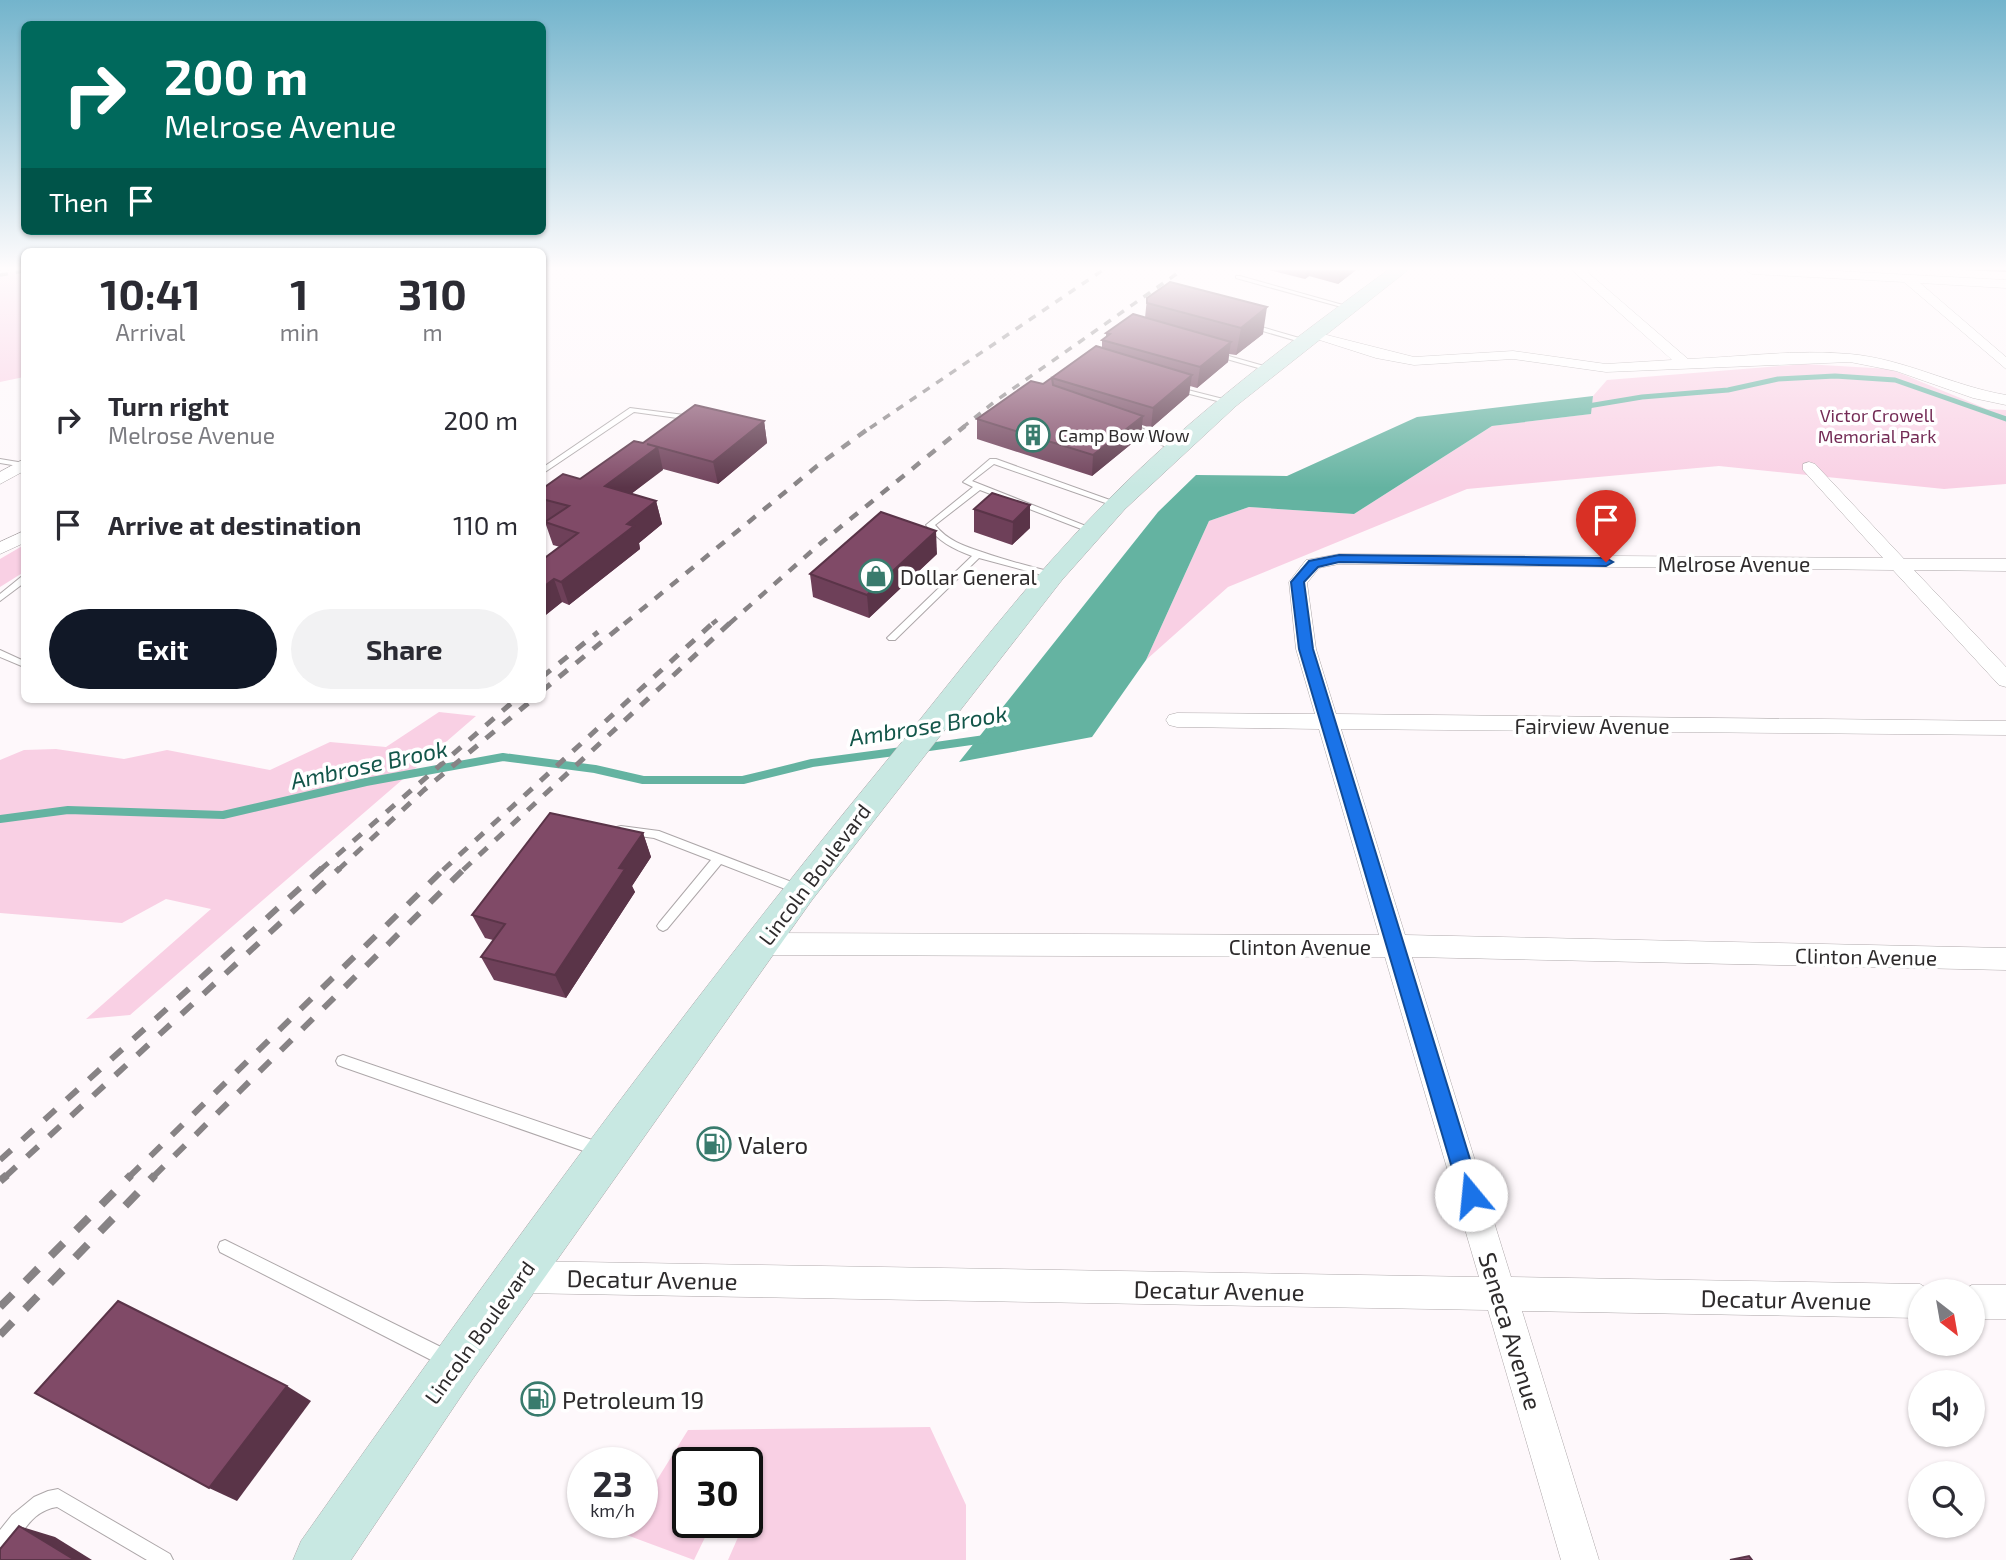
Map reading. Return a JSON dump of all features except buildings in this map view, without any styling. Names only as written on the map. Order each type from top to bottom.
[{"type":"main road","name":"Lincoln Boulevard","points":[[320,1560],[455,1363],[607,1153],[800,890],[890,776],[1092,530],[1229,402],[1302,343]]},
{"type":"street","points":[[1329,343],[1414,360],[1505,355],[1589,368],[1795,358],[1850,358],[1899,368],[2006,400]]},
{"type":"street","points":[[1661,343],[1686,365]]},
{"type":"street","points":[[1981,343],[2006,365]]},
{"type":"street","points":[[0,479],[21,467]]},
{"type":"street","points":[[1809,467],[2006,680]]},
{"type":"street","points":[[0,549],[21,538]]},
{"type":"street","name":"Melrose Avenue","points":[[1300,578],[1313,564],[1339,559],[2006,565]]},
{"type":"street","name":"Seneca Avenue","points":[[1300,578],[1298,582],[1306,649],[1580,1560]]},
{"type":"street","name":"Fairview Avenue","points":[[1177,720],[2006,728]]},
{"type":"street","name":"Clinton Avenue","points":[[761,944],[1396,946],[2006,958]]},
{"type":"street","name":"Decatur Avenue","points":[[519,1276],[1908,1301]]},
{"type":"street","points":[[1985,1302],[2006,1302]]},
{"type":"lane","points":[[1212,354],[1269,369]]},
{"type":"lane","points":[[1161,384],[1229,402]]},
{"type":"lane","points":[[546,469],[633,410],[701,419]]},
{"type":"lane","points":[[1119,422],[1141,429],[1177,449]]},
{"type":"lane","points":[[0,461],[21,464]]},
{"type":"lane","points":[[1092,530],[967,482],[993,461],[1117,504]]},
{"type":"lane","points":[[978,487],[930,525],[936,536],[952,546],[1053,575]]},
{"type":"lane","points":[[892,638],[979,554]]},
{"type":"lane","points":[[0,598],[21,581]]},
{"type":"lane","points":[[0,653],[21,663]]},
{"type":"lane","points":[[606,828],[655,834],[800,890]]},
{"type":"lane","points":[[663,926],[719,858]]},
{"type":"lane","points":[[343,1061],[607,1153]]},
{"type":"lane","points":[[225,1247],[455,1363]]},
{"type":"lane","points":[[0,1544],[30,1510],[46,1499],[58,1498],[164,1560]]},
{"type":"green space","points":[[0,343],[21,343],[21,378],[0,382]]},
{"type":"green space","name":"Victor Crowell Memorial Park","points":[[1805,364],[1890,369],[1987,409],[2006,410],[2006,484],[1944,489],[1719,466],[1467,489],[1228,587],[1146,660],[1209,521],[1249,507],[1354,514],[1492,426],[1590,414],[1593,396],[1607,380]]},
{"type":"green space","points":[[21,547],[21,574],[0,587],[0,559]]},
{"type":"green space","points":[[439,712],[476,716],[130,1015],[86,1019],[211,909],[166,899],[122,923],[0,913],[0,760],[24,750],[56,749],[124,759],[167,750],[270,770],[330,742],[386,747]]},
{"type":"green space","points":[[930,1427],[966,1505],[966,1560],[728,1560],[738,1538],[763,1538],[763,1447],[677,1447],[688,1430]]},
{"type":"green space","points":[[672,1456],[672,1538],[705,1538],[694,1560],[635,1538],[658,1538],[658,1478]]},
{"type":"shaded area","points":[[1593,396],[1591,414],[1492,426],[1354,514],[1249,507],[1209,521],[1146,660],[1092,737],[959,762],[1158,512],[1196,475],[1287,476],[1417,417]]},
{"type":"waterway","name":"Ambrose Brook","points":[[1582,407],[1642,397],[1728,390],[1778,379],[1835,376],[1895,380],[2006,419]]},
{"type":"waterway","name":"Ambrose Brook","points":[[922,748],[985,739]]},
{"type":"waterway","name":"Ambrose Brook","points":[[0,819],[68,810],[223,815],[366,782],[503,757],[595,769],[643,780],[743,780],[812,763],[902,751]]},
{"type":"railway","points":[[870,428],[996,343]]},
{"type":"railway","points":[[962,428],[1078,343]]},
{"type":"railway","points":[[624,624],[817,466],[872,426]]},
{"type":"railway","points":[[729,624],[822,542],[965,426]]},
{"type":"railway","points":[[712,624],[717,620]]},
{"type":"railway","points":[[546,688],[626,622]]},
{"type":"railway","points":[[443,870],[714,622]]},
{"type":"railway","points":[[463,870],[731,622]]},
{"type":"railway","points":[[546,674],[598,632]]},
{"type":"railway","points":[[320,870],[512,703]]},
{"type":"railway","points":[[338,870],[424,790],[528,703]]},
{"type":"railway","points":[[0,1160],[322,868]]},
{"type":"railway","points":[[5,1177],[340,868]]},
{"type":"railway","points":[[130,1176],[445,868]]},
{"type":"railway","points":[[155,1175],[465,868]]},
{"type":"railway","points":[[0,1181],[7,1175]]},
{"type":"railway","points":[[0,1335],[155,1175]]},
{"type":"railway","points":[[0,1307],[130,1176]]},
{"type":"place","name":"Camp Bow Wow","points":[[1033,435]]},
{"type":"place","name":"Dollar General","points":[[876,576]]},
{"type":"place","name":"Valero","points":[[714,1144]]},
{"type":"place","name":"Petroleum 19","points":[[538,1399]]},
{"type":"route","points":[[1471,1195],[1306,649],[1298,582],[1303,572],[1313,564],[1339,559],[1606,562]]}]
